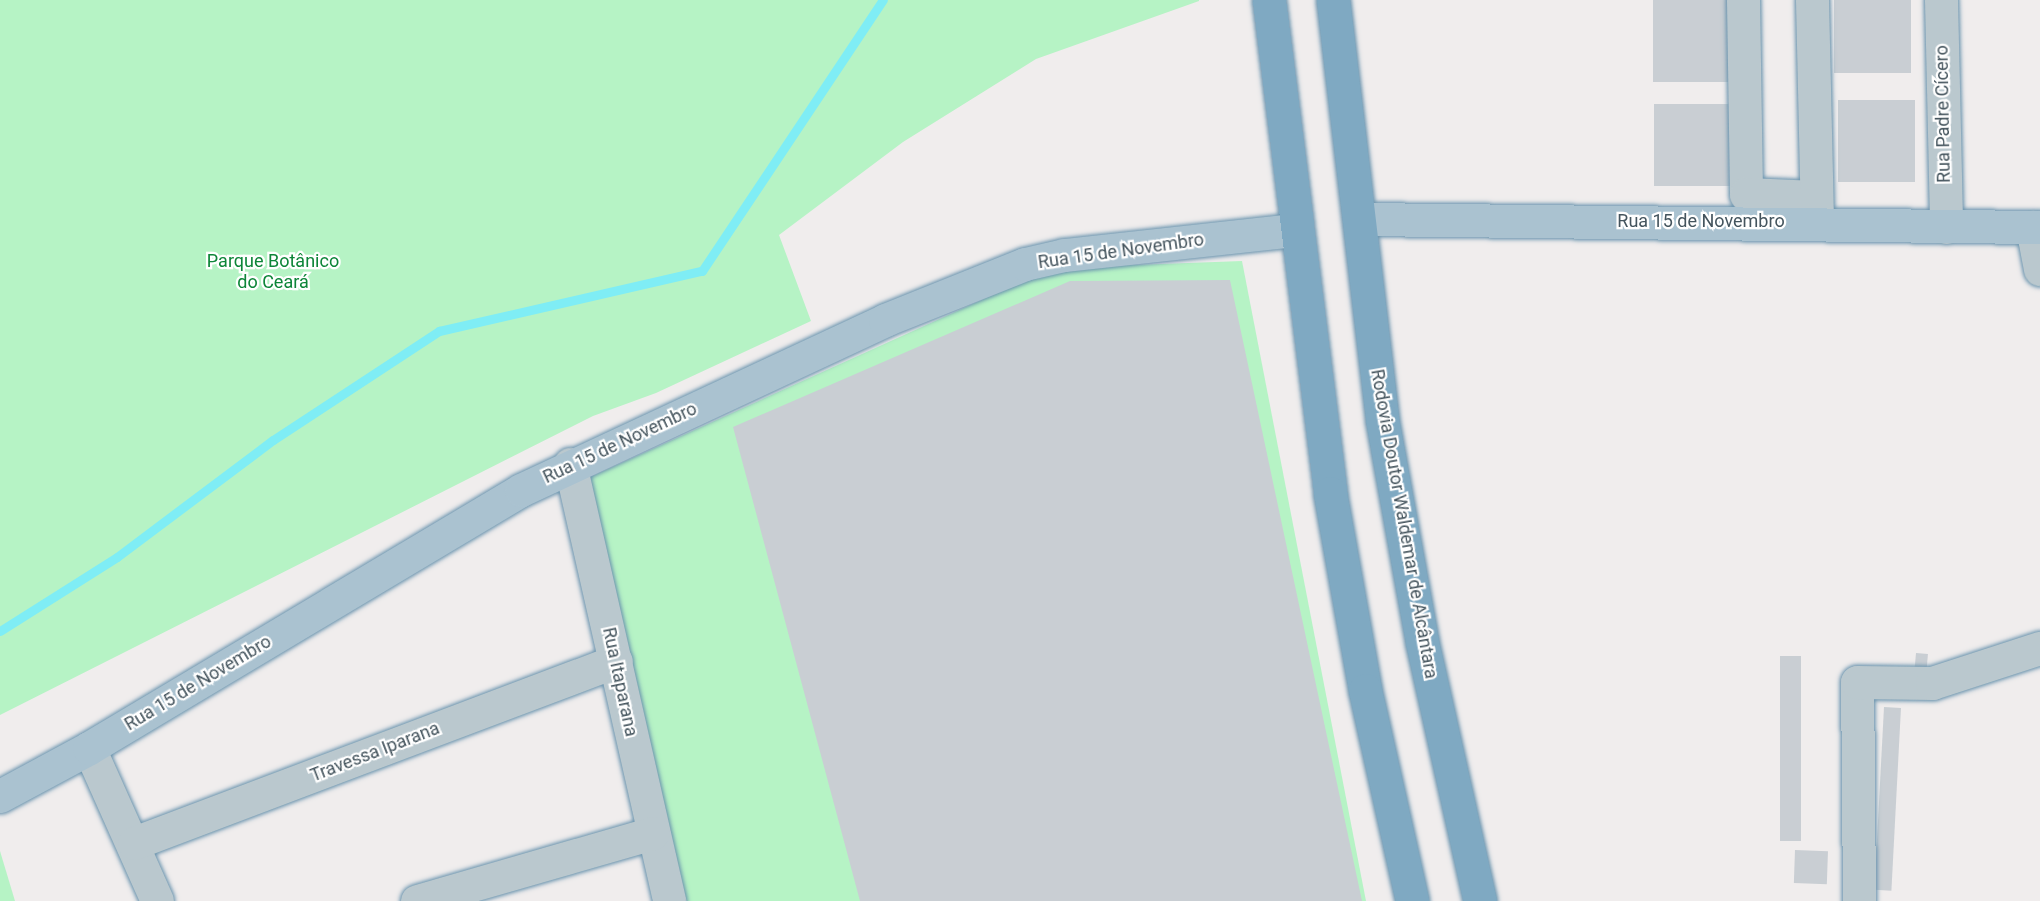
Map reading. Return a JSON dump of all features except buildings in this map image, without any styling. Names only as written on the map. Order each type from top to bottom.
[{"type":"highway","points":[[1269,0],[1294,230],[1330,493],[1370,713],[1412,901]]},
{"type":"highway","name":"Rodovia Doutor Waldemar de Alcântara","points":[[1333,0],[1362,219],[1382,420],[1422,642],[1480,901]]},
{"type":"main road","name":"Rua 15 de Novembro","points":[[1362,219],[1816,210],[1946,227],[2036,227]]},
{"type":"main road","name":"Rua 15 de Novembro","points":[[0,796],[89,748],[570,464],[885,320],[1025,264],[1064,255],[1294,230]]},
{"type":"street","points":[[1743,0],[1746,194],[1816,210],[1812,0]]},
{"type":"street","name":"Rua Padre Cícero","points":[[1941,0],[1946,227]]},
{"type":"street","points":[[2036,227],[2040,269]]},
{"type":"street","name":"Rua Itaparana","points":[[570,464],[669,901]]},
{"type":"street","points":[[1859,901],[1857,682],[1932,683],[2040,648]]},
{"type":"street","name":"Travessa Iparana","points":[[134,843],[616,661]]},
{"type":"street","points":[[89,748],[134,843],[157,901]]},
{"type":"street","points":[[417,901],[652,833]]},
{"type":"green space","name":"Parque Botânico do Ceará","points":[[0,0],[1199,1],[1036,59],[903,142],[779,235],[811,321],[656,393],[593,416],[0,715]]},
{"type":"green space","points":[[1242,261],[1366,901],[686,901],[586,479],[1052,268]]},
{"type":"green space","points":[[0,851],[15,901],[0,901]]},
{"type":"waterway","points":[[0,631],[117,557],[273,440],[439,331],[702,271],[883,0]]}]
